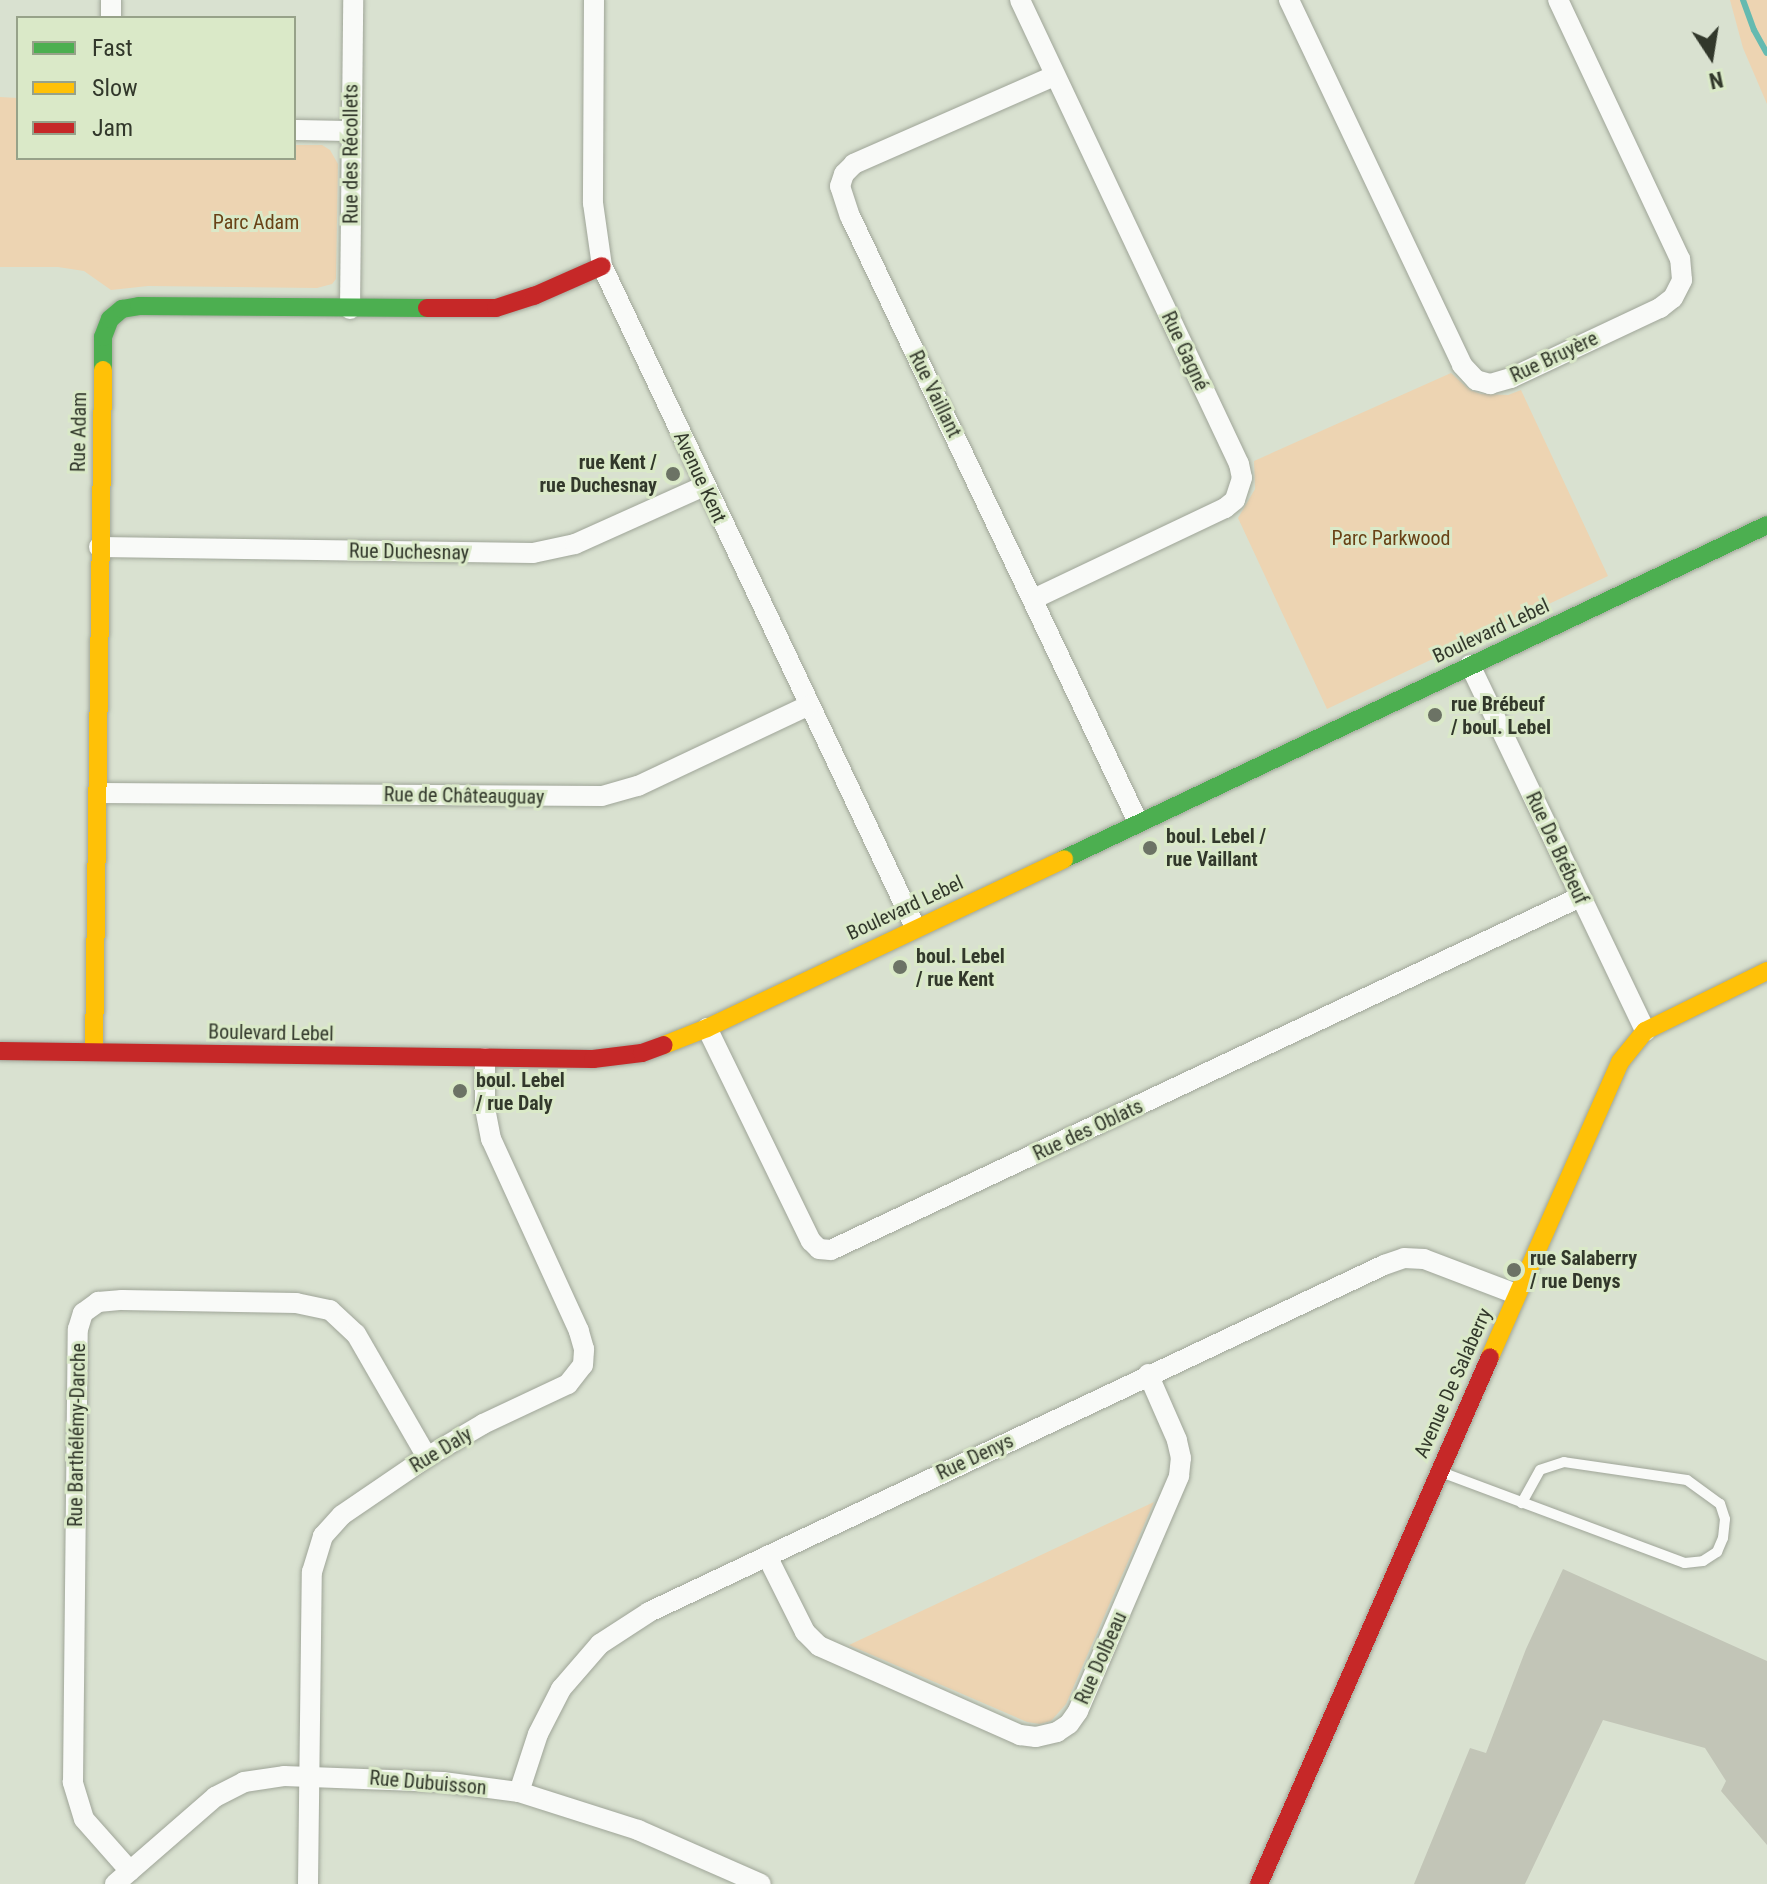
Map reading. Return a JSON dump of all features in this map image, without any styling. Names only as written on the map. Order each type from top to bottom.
[{"type":"street","name":"Rue des Récollets","points":[[350,309],[353,0]]},
{"type":"street","name":"Avenue Kent","points":[[594,0],[593,203],[602,266],[915,927]]},
{"type":"street","name":"Rue Gagné","points":[[1020,0],[1239,464],[1242,478],[1235,500],[1225,508],[1033,599]]},
{"type":"street","name":"Rue Bruyère","points":[[1289,0],[1462,365],[1476,380],[1490,384],[1511,378],[1660,308],[1673,298],[1682,280],[1680,259],[1558,0]]},
{"type":"street","name":"Rue Vaillant","points":[[1054,76],[854,164],[844,174],[840,186],[850,216],[1138,822]]},
{"type":"street","points":[[296,130],[351,131]]},
{"type":"street","name":"Rue Adam","points":[[94,1052],[103,337],[115,313],[139,306],[496,308],[534,296],[602,266]]},
{"type":"street","name":"Rue Duchesnay","points":[[99,547],[533,553],[575,544],[704,486]]},
{"type":"street","name":"Boulevard Lebel","points":[[0,1051],[485,1058],[625,1056],[664,1046],[1767,525]]},
{"type":"street","name":"Rue De Brébeuf","points":[[1470,665],[1645,1031]]},
{"type":"street","name":"Rue de Châteauguay","points":[[99,793],[602,796],[638,786],[809,705]]},
{"type":"street","name":"Rue des Oblats","points":[[707,1028],[811,1241],[819,1249],[831,1250],[1580,897]]},
{"type":"street","name":"Avenue De Salaberry","points":[[1259,1884],[1620,1062],[1645,1031],[1767,971]]},
{"type":"street","name":"Rue Daly","points":[[308,1884],[312,1572],[319,1543],[342,1515],[427,1457],[483,1424],[568,1384],[580,1372],[584,1358],[579,1331],[494,1150],[486,1119],[485,1058]]},
{"type":"street","name":"Rue Denys","points":[[519,1792],[546,1716],[561,1689],[589,1655],[649,1612],[1384,1265],[1404,1258],[1435,1262],[1516,1294]]},
{"type":"street","name":"Rue Barthélémy-Darche","points":[[122,1878],[84,1819],[73,1782],[78,1329],[83,1313],[98,1302],[122,1300],[296,1303],[330,1310],[356,1334],[427,1457]]},
{"type":"street","name":"Rue Dolbeau","points":[[767,1556],[805,1632],[819,1646],[1020,1735],[1036,1737],[1057,1732],[1069,1724],[1078,1711],[1177,1485],[1180,1449],[1148,1374]]},
{"type":"street","name":"Rue Dubuisson","points":[[122,1878],[205,1805],[234,1785],[265,1777],[310,1776],[443,1782],[519,1792],[611,1820],[718,1876],[761,1884]]},
{"type":"lane","points":[[1439,1472],[1522,1503],[1685,1563],[1703,1561],[1717,1552],[1723,1538],[1725,1519],[1720,1504],[1687,1480],[1564,1462],[1540,1470],[1522,1503]]},
{"type":"green space","points":[[1730,0],[1767,0],[1767,104],[1743,48]]},
{"type":"green space","name":"Parc Adam","points":[[0,97],[16,98],[16,160],[296,160],[296,145],[322,145],[330,150],[338,164],[336,279],[332,284],[317,288],[148,286],[111,290],[84,271],[58,267],[0,267]]},
{"type":"green space","name":"Parc Parkwood","points":[[1451,373],[1470,390],[1481,394],[1508,395],[1521,390],[1608,576],[1327,709],[1238,518],[1255,489],[1254,461]]},
{"type":"green space","points":[[1154,1502],[1066,1704],[1051,1721],[1040,1724],[1027,1722],[849,1645]]},
{"type":"building","points":[[1563,1569],[1767,1661],[1767,1845],[1721,1791],[1726,1781],[1705,1748],[1603,1720],[1525,1884],[1414,1884],[1470,1748],[1486,1753],[1526,1649]]},
{"type":"waterway","points":[[1743,0],[1767,53]]},
{"type":"traffic: fast","points":[[103,370],[103,337],[110,319],[122,309],[139,306],[427,308]]},
{"type":"traffic: fast","points":[[1064,859],[1767,525]]},
{"type":"traffic: slow","points":[[94,1052],[103,370]]},
{"type":"traffic: slow","points":[[664,1045],[707,1028],[1064,859]]},
{"type":"traffic: slow","points":[[1490,1357],[1620,1062],[1645,1031],[1767,971]]},
{"type":"traffic: jam","points":[[427,308],[496,308],[534,296],[602,266]]},
{"type":"traffic: jam","points":[[0,1051],[593,1059],[642,1053],[664,1045]]},
{"type":"traffic: jam","points":[[1259,1884],[1490,1357]]},
{"type":"place","name":"rue Kent / rue Duchesnay","points":[[673,474]]},
{"type":"place","name":"rue Brébeuf / boul. Lebel","points":[[1435,715]]},
{"type":"place","name":"boul. Lebel / rue Vaillant","points":[[1150,848]]},
{"type":"place","name":"boul. Lebel / rue Kent","points":[[900,967]]},
{"type":"place","name":"boul. Lebel / rue Daly","points":[[460,1091]]},
{"type":"place","name":"rue Salaberry / rue Denys","points":[[1514,1270]]}]
